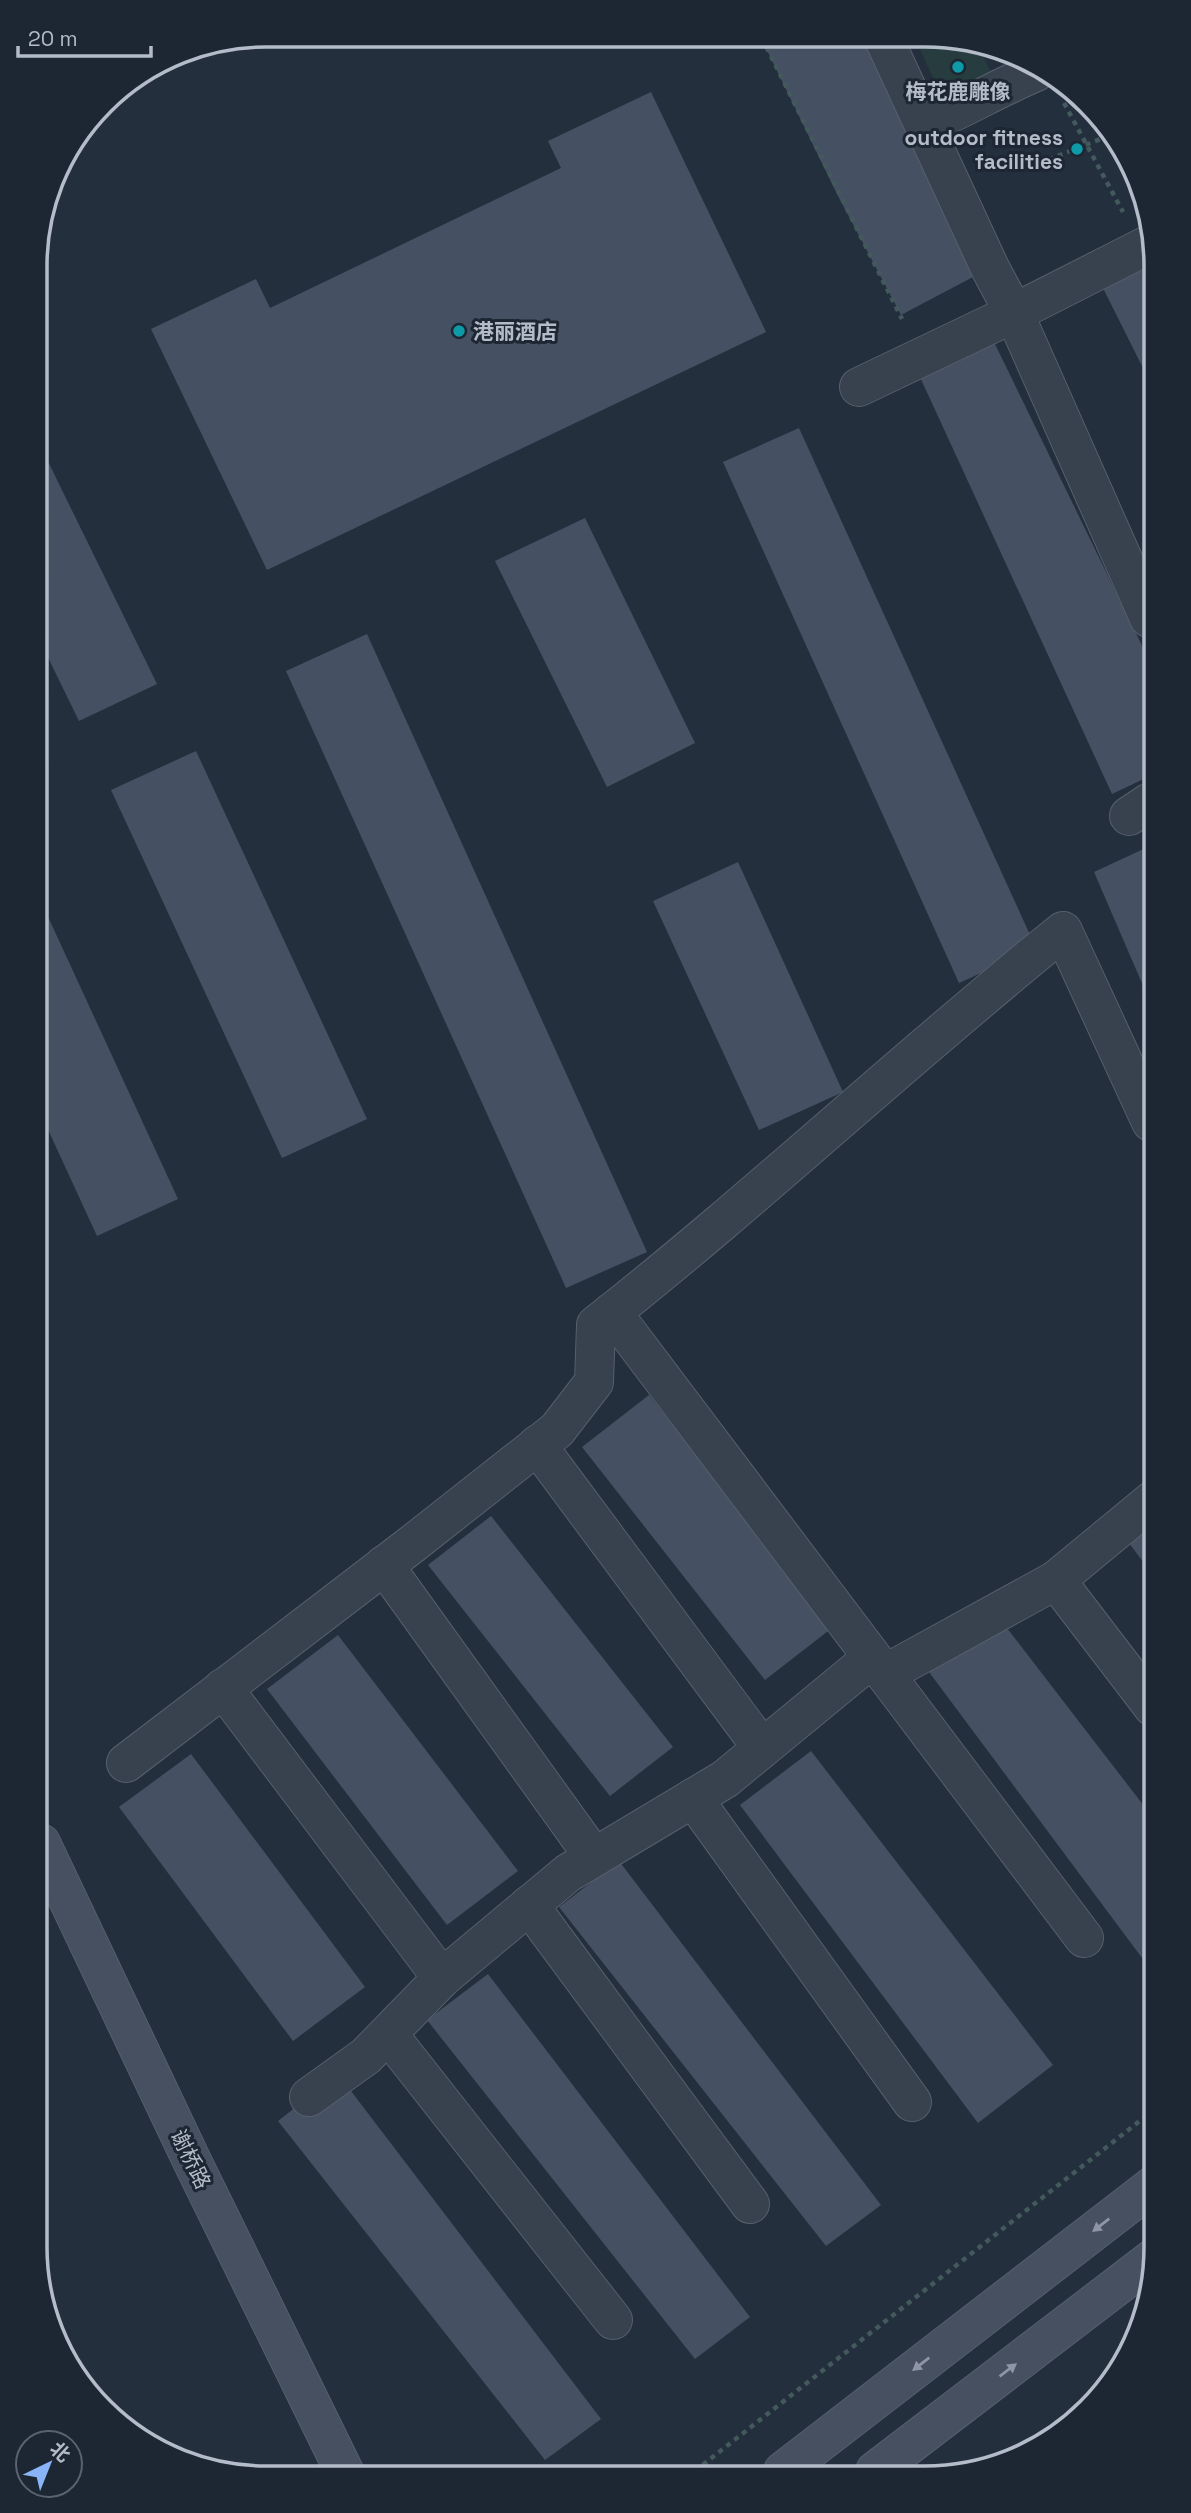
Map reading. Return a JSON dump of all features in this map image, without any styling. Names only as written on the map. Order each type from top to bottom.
[{"type":"main road","name":"谢桥路","points":[[47,1856],[192,2161],[342,2466]]},
{"type":"main road","points":[[789,2466],[1143,2192]]},
{"type":"main road","points":[[880,2466],[1142,2267]]},
{"type":"street","points":[[888,47],[990,268],[1014,313],[1144,604]]},
{"type":"street","points":[[925,125],[1030,75]]},
{"type":"street","points":[[859,387],[1014,313],[1143,247]]},
{"type":"street","points":[[125,1763],[557,1430],[594,1382],[596,1325],[682,1255],[967,1009],[1063,931],[1144,1106]]},
{"type":"street","points":[[612,1312],[1084,1938]]},
{"type":"street","points":[[537,1445],[762,1748]]},
{"type":"street","points":[[309,2097],[366,2056],[442,1978],[568,1873],[725,1779],[762,1748],[879,1666],[1056,1580],[1143,1508]]},
{"type":"street","points":[[384,1565],[594,1857]]},
{"type":"street","points":[[1056,1580],[1143,1694]]},
{"type":"street","points":[[223,1688],[442,1978]]},
{"type":"street","points":[[693,1798],[912,2102]]},
{"type":"street","points":[[529,1905],[750,2204]]},
{"type":"street","points":[[388,2034],[613,2319]]},
{"type":"path","points":[[766,47],[921,358]]},
{"type":"path","points":[[1064,102],[1142,241]]},
{"type":"path","points":[[1030,167],[1102,139]]},
{"type":"path","points":[[701,2466],[1143,2118]]},
{"type":"green space","points":[[919,47],[953,49],[983,56],[992,75],[942,97]]},
{"type":"building","points":[[765,47],[877,47],[990,268],[901,315],[837,194]]},
{"type":"building","name":"港丽酒店","points":[[651,92],[766,332],[267,570],[151,329],[256,279],[270,308],[561,168],[548,141]]},
{"type":"building","points":[[1144,261],[1144,370],[1099,280]]},
{"type":"building","points":[[993,340],[1144,649],[1144,779],[1112,794],[919,375]]},
{"type":"building","points":[[799,428],[1036,948],[959,983],[723,462]]},
{"type":"building","points":[[48,461],[157,684],[79,721],[48,657]]},
{"type":"building","points":[[585,518],[695,743],[607,787],[495,561]]},
{"type":"building","points":[[367,634],[647,1252],[566,1288],[286,671]]},
{"type":"building","points":[[196,751],[367,1119],[282,1158],[111,790]]},
{"type":"building","points":[[1144,849],[1144,987],[1094,872]]},
{"type":"building","points":[[738,862],[843,1092],[759,1130],[653,901]]},
{"type":"building","points":[[48,916],[178,1199],[97,1236],[48,1129]]},
{"type":"building","points":[[649,1395],[832,1628],[765,1680],[582,1447]]},
{"type":"building","points":[[1143,1513],[1143,1562],[1120,1531]]},
{"type":"building","points":[[491,1516],[673,1747],[610,1796],[428,1565]]},
{"type":"building","points":[[1000,1619],[1143,1805],[1143,1959],[929,1672]]},
{"type":"building","points":[[338,1635],[518,1871],[447,1925],[267,1689]]},
{"type":"building","points":[[811,1751],[1053,2065],[978,2123],[740,1805]]},
{"type":"building","points":[[191,1754],[365,1987],[293,2041],[119,1807]]},
{"type":"building","points":[[619,1861],[881,2205],[826,2246],[559,1907]]},
{"type":"building","points":[[488,1974],[750,2317],[695,2359],[427,2020]]},
{"type":"building","points":[[338,2074],[601,2419],[545,2460],[278,2121]]},
{"type":"place","name":"梅花鹿雕像","points":[[958,67]]},
{"type":"place","name":"outdoor fitness facilities","points":[[1077,149]]},
{"type":"place","name":"港丽酒店","points":[[459,331]]}]
